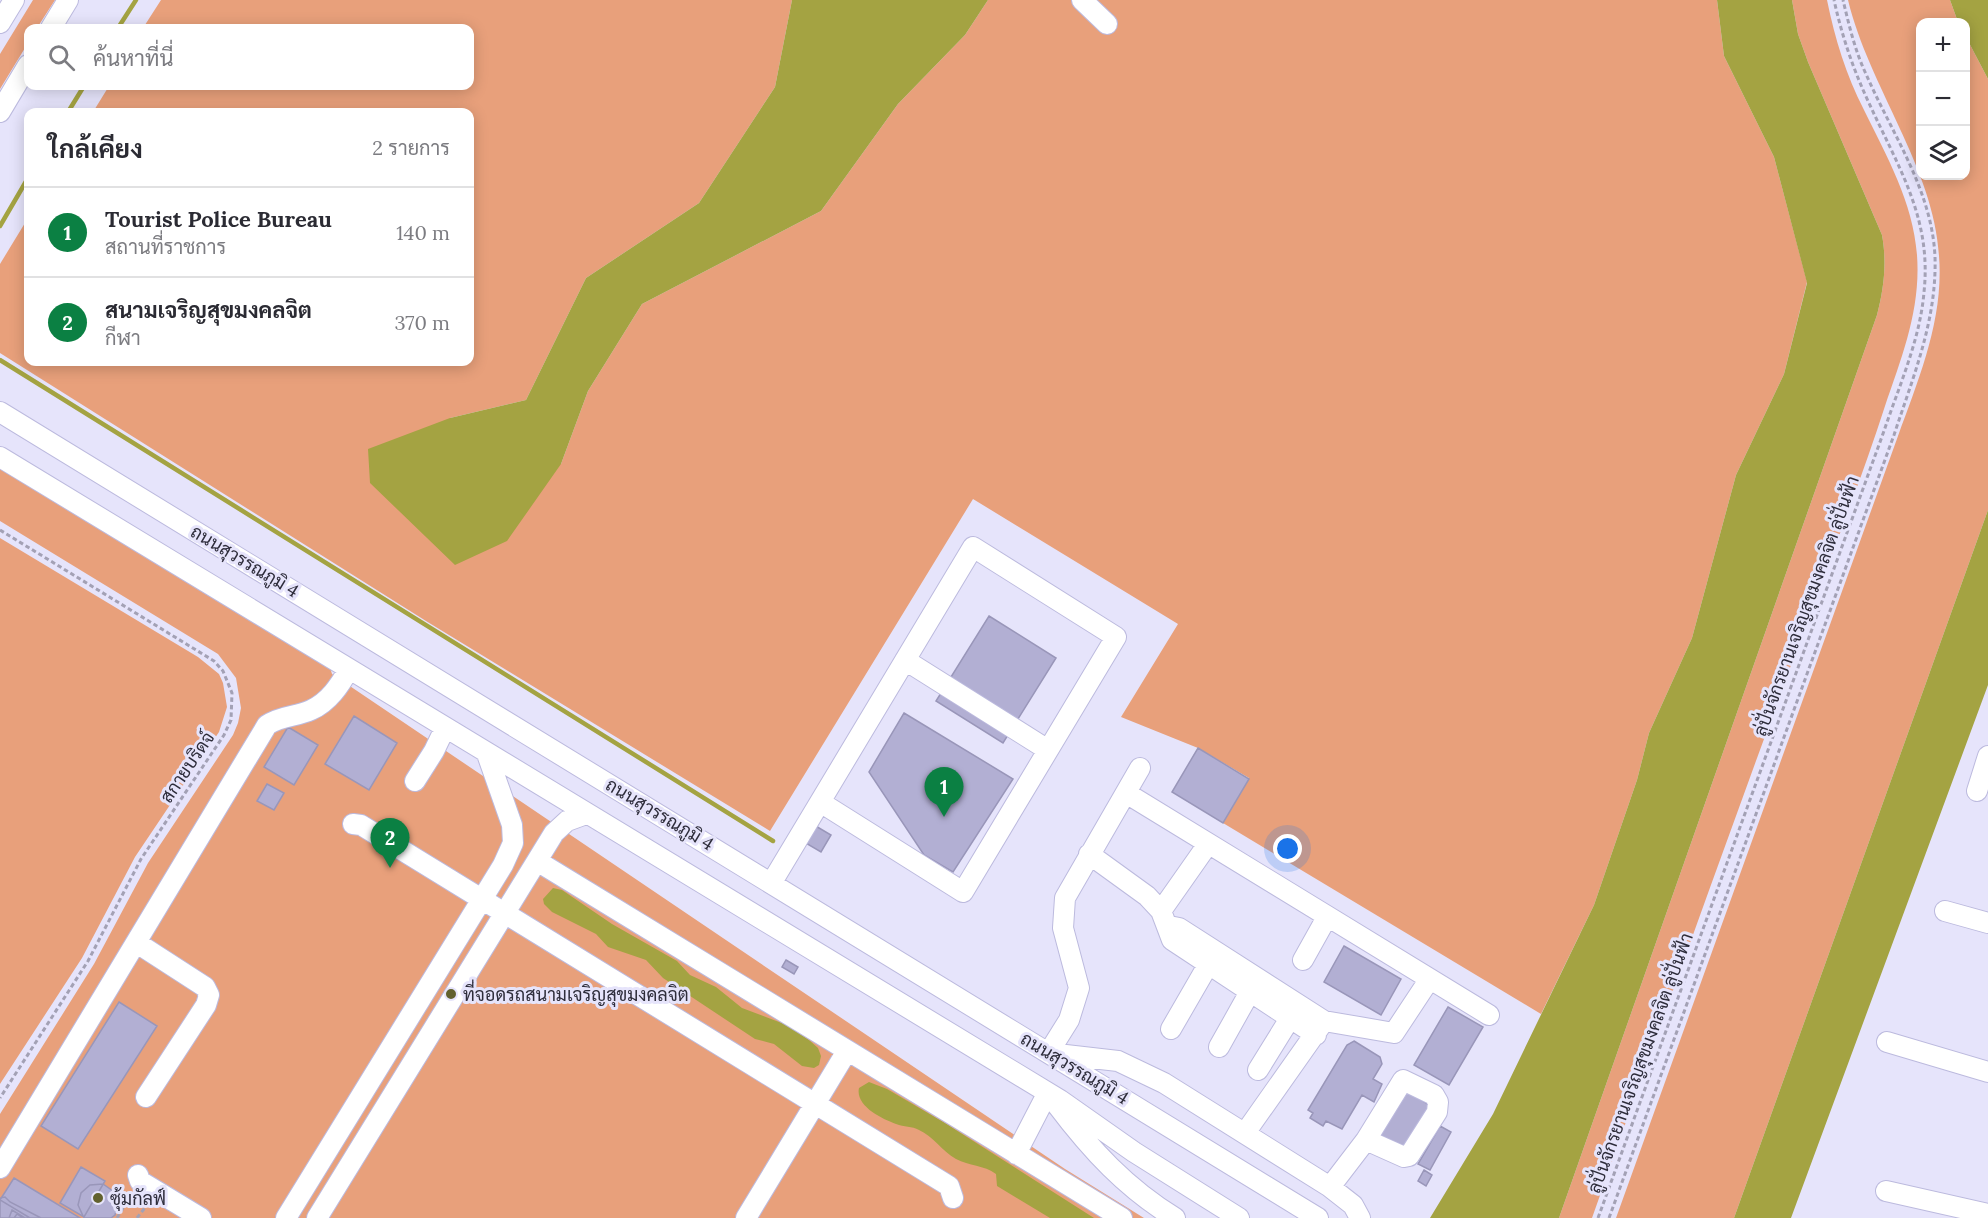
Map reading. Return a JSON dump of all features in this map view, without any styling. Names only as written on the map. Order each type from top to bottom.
[{"type":"street","points":[[0,23],[14,0]]},
{"type":"street","points":[[53,24],[68,0]]},
{"type":"street","points":[[1082,0],[1107,24]]},
{"type":"street","points":[[0,112],[24,72]]},
{"type":"street","name":"ถนนสุวรรณภูมิ 4","points":[[0,412],[1318,1218]]},
{"type":"street","name":"ถนนสุวรรณภูมิ 4","points":[[0,457],[1048,1095],[1239,1218]]},
{"type":"street","points":[[772,882],[904,660],[973,547],[1116,637],[963,892],[820,802]]},
{"type":"street","points":[[904,660],[1048,750]]},
{"type":"street","points":[[0,1168],[267,725],[278,717],[312,710],[336,692],[349,669]]},
{"type":"street","points":[[415,781],[445,728]]},
{"type":"street","points":[[286,1218],[480,898],[503,865],[513,843],[513,825],[487,754]]},
{"type":"street","points":[[1977,791],[1988,757]]},
{"type":"street","points":[[1140,768],[1069,887],[1062,912],[1063,928],[1077,972],[1078,998],[1069,1020],[1050,1053],[1118,1061],[1164,1083],[1330,1187],[1353,1205],[1360,1218]]},
{"type":"street","points":[[1125,793],[1489,1015]]},
{"type":"street","points":[[317,1218],[503,912],[554,833],[567,820],[585,814]]},
{"type":"street","points":[[353,824],[361,825],[816,1102],[949,1186],[953,1198]]},
{"type":"street","points":[[1208,844],[1165,919],[1172,940],[1208,965],[1254,985]]},
{"type":"street","points":[[1089,854],[1147,896],[1165,919],[1254,985],[1320,1028],[1394,1034],[1429,980]]},
{"type":"street","points":[[537,861],[1122,1218]]},
{"type":"street","points":[[1945,911],[1988,923]]},
{"type":"street","points":[[1303,960],[1327,917]]},
{"type":"street","points":[[137,943],[205,987],[209,995],[206,1005],[146,1097]]},
{"type":"street","points":[[1171,1029],[1208,965]]},
{"type":"street","points":[[1219,1047],[1254,985]]},
{"type":"street","points":[[1258,1070],[1294,1011]]},
{"type":"street","points":[[1245,1133],[1320,1028]]},
{"type":"street","points":[[1887,1042],[1988,1072]]},
{"type":"street","points":[[746,1218],[848,1051]]},
{"type":"street","points":[[1016,1154],[1048,1095],[1108,1167],[1175,1218]]},
{"type":"street","points":[[1330,1187],[1365,1140]]},
{"type":"street","points":[[139,1178],[201,1218]]},
{"type":"street","points":[[1886,1191],[1988,1214]]},
{"type":"path","name":"ลู่ปั่นจักรยานเจริญสุขมงคลจิต ลู่ปั่นฟ้า","points":[[1598,1218],[1884,431],[1919,327],[1924,291],[1925,257],[1921,224],[1912,193],[1843,40],[1834,0]]},
{"type":"path","points":[[1609,1218],[1886,457],[1929,330],[1935,257],[1930,223],[1921,190],[1865,73],[1843,0]]},
{"type":"path","name":"สกายบริดจ์","points":[[0,530],[201,651],[223,671],[232,693],[231,720],[225,735],[141,859],[88,961],[0,1098]]},
{"type":"path","points":[[117,1218],[139,1178]]},
{"type":"shaded area","points":[[33,0],[55,0],[40,24],[24,24],[24,50],[0,89],[0,54]]},
{"type":"shaded area","points":[[161,0],[792,0],[775,87],[699,203],[586,278],[526,400],[450,418],[561,464],[588,391],[642,304],[821,211],[898,104],[965,35],[988,0],[1717,0],[1724,56],[1774,157],[1807,282],[1784,374],[1736,475],[1692,638],[1649,733],[1637,780],[1594,905],[1541,1014],[1223,823],[1249,778],[1198,748],[1121,717],[1178,624],[973,499],[770,831],[426,621],[0,353],[0,264],[24,225],[24,366],[474,366],[474,108],[95,108],[107,90],[474,90],[474,24],[146,24]]},
{"type":"shaded area","points":[[792,0],[988,0],[965,35],[898,104],[821,211],[642,304],[588,391],[561,464],[507,541],[455,565],[370,483],[368,449],[450,418],[526,400],[586,278],[699,203],[775,87]]},
{"type":"shaded area","points":[[1717,0],[1792,0],[1798,34],[1808,62],[1882,235],[1883,285],[1877,315],[1559,1218],[1430,1218],[1493,1114],[1594,905],[1637,780],[1649,733],[1692,638],[1736,475],[1784,374],[1807,283],[1774,157],[1724,56]]},
{"type":"shaded area","points":[[1792,0],[1827,0],[1846,70],[1905,198],[1915,235],[1917,255],[1913,313],[1904,350],[1861,475],[1592,1218],[1559,1218],[1877,315],[1881,295],[1884,275],[1882,235],[1808,62],[1798,34]]},
{"type":"shaded area","points":[[1848,0],[1950,0],[1957,18],[1916,18],[1916,164],[1870,64]]},
{"type":"shaded area","points":[[1950,0],[1988,0],[1988,79],[1970,45],[1970,18],[1957,18]]},
{"type":"shaded area","points":[[1970,45],[1988,79],[1988,510],[1734,1218],[1616,1218],[1914,392],[1934,325],[1940,279],[1935,223],[1922,180],[1970,180]]},
{"type":"shaded area","points":[[0,464],[328,661],[332,674],[1065,1169],[1144,1218],[0,1218],[0,1114],[94,964],[148,863],[233,735],[241,708],[236,678],[218,654],[0,521]]},
{"type":"shaded area","points":[[1988,510],[1988,685],[1791,1218],[1734,1218]]},
{"type":"shaded area","points":[[0,538],[198,657],[219,674],[227,707],[219,732],[135,857],[82,958],[0,1084]]},
{"type":"shaded area","points":[[553,888],[562,890],[612,924],[677,961],[690,975],[716,987],[742,1008],[787,1025],[818,1048],[821,1056],[819,1065],[814,1068],[802,1066],[774,1044],[755,1039],[663,978],[646,960],[608,947],[596,934],[552,912],[544,904],[543,899]]},
{"type":"shaded area","points":[[869,1082],[887,1089],[945,1123],[1094,1218],[1050,1218],[997,1186],[996,1174],[991,1171],[956,1159],[919,1130],[896,1124],[877,1115],[865,1106],[859,1095],[859,1088]]},
{"type":"building","points":[[989,616],[1056,658],[1003,743],[936,701]]},
{"type":"building","points":[[904,713],[1013,779],[953,872],[924,855],[869,772]]},
{"type":"building","points":[[354,716],[397,743],[369,790],[325,764]]},
{"type":"building","points":[[288,727],[318,745],[294,785],[264,767]]},
{"type":"building","points":[[1198,748],[1249,779],[1223,823],[1172,792]]},
{"type":"building","points":[[267,784],[284,793],[274,810],[257,801]]},
{"type":"building","points":[[814,825],[831,835],[821,852],[804,842]]},
{"type":"building","points":[[1344,946],[1401,979],[1381,1015],[1324,982]]},
{"type":"building","points":[[786,960],[798,967],[794,974],[782,967]]},
{"type":"building","points":[[119,1002],[157,1026],[78,1149],[41,1126]]},
{"type":"building","points":[[1448,1007],[1483,1027],[1449,1085],[1414,1065]]},
{"type":"building","points":[[1354,1041],[1380,1057],[1382,1064],[1373,1079],[1382,1084],[1374,1102],[1362,1095],[1342,1129],[1326,1121],[1323,1126],[1310,1118],[1313,1113],[1308,1110],[1347,1045]]},
{"type":"building","points":[[1407,1091],[1431,1106],[1402,1154],[1377,1139]]},
{"type":"building","points":[[1440,1126],[1451,1132],[1430,1170],[1418,1164]]},
{"type":"building","points":[[81,1167],[105,1181],[84,1217],[60,1203]]},
{"type":"building","points":[[1424,1170],[1432,1175],[1426,1186],[1418,1181]]},
{"type":"building","points":[[14,1178],[80,1218],[30,1218],[0,1200]]},
{"type":"building","name":"ซุ้มกัลฟ์","points":[[103,1184],[113,1191],[118,1203],[115,1215],[111,1218],[84,1218],[78,1205],[81,1193],[90,1185]]},
{"type":"building","points":[[5,1197],[41,1218],[23,1218],[17,1214],[14,1218],[0,1218],[0,1198]]},
{"type":"building","points":[[12,1210],[25,1218],[9,1218]]},
{"type":"waterway","points":[[121,24],[136,0]]},
{"type":"waterway","points":[[70,108],[82,90]]},
{"type":"waterway","points":[[0,226],[24,185]]},
{"type":"waterway","points":[[0,360],[773,841]]},
{"type":"place","name":"Tourist Police Bureau","points":[[944,817]]},
{"type":"place","name":"สนามเจริญสุขมงคลจิต","points":[[390,868]]},
{"type":"place","name":"ที่จอดรถสนามเจริญสุขมงคลจิต","points":[[451,994]]},
{"type":"place","name":"ซุ้มกัลฟ์","points":[[98,1198]]}]
